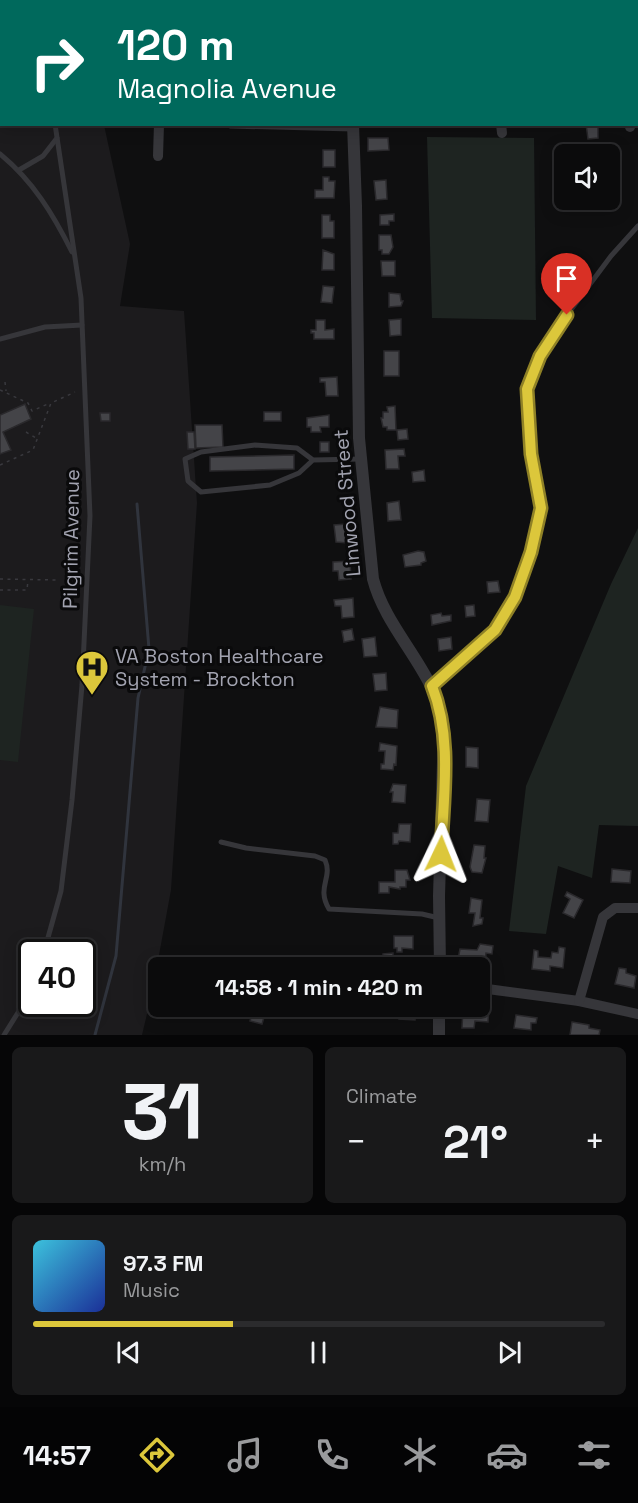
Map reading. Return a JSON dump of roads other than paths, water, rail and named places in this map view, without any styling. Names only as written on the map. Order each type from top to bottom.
[{"type":"street","points":[[158,156],[159,126]]},
{"type":"street","name":"Linwood Street","points":[[353,127],[361,459],[368,544],[376,590],[396,629],[432,686],[440,705],[444,728],[439,896],[440,957]]},
{"type":"street","points":[[579,1001],[603,916],[615,908],[638,908]]},
{"type":"street","points":[[490,989],[579,1001],[638,1014]]},
{"type":"street","points":[[439,1017],[439,1035]]},
{"type":"lane","name":"Pilgrim Avenue","points":[[48,939],[56,914],[65,868],[82,685],[90,516],[79,284],[55,126]]},
{"type":"lane","points":[[230,126],[353,127]]},
{"type":"lane","points":[[19,170],[43,156],[57,138]]},
{"type":"lane","points":[[0,154],[19,170],[46,203],[74,256]]},
{"type":"lane","points":[[432,686],[495,630],[515,597],[531,552],[541,508],[531,454],[527,389],[540,356],[561,324],[611,256],[638,226]]},
{"type":"lane","points":[[0,339],[45,327],[82,325]]},
{"type":"lane","points":[[313,460],[299,473],[270,485],[201,492],[188,481],[185,459],[201,452],[255,446],[297,448],[313,460],[361,459]]},
{"type":"lane","points":[[222,842],[246,848],[315,856],[325,860],[328,865],[322,897],[329,909],[422,914],[441,918]]},
{"type":"lane","points":[[4,1035],[18,1013]]},
{"type":"waterway","points":[[95,1035],[116,956],[138,698],[149,649],[137,504]]},
{"type":"place","name":"VA Boston Healthcare System - Brockton","points":[[92,696]]}]
